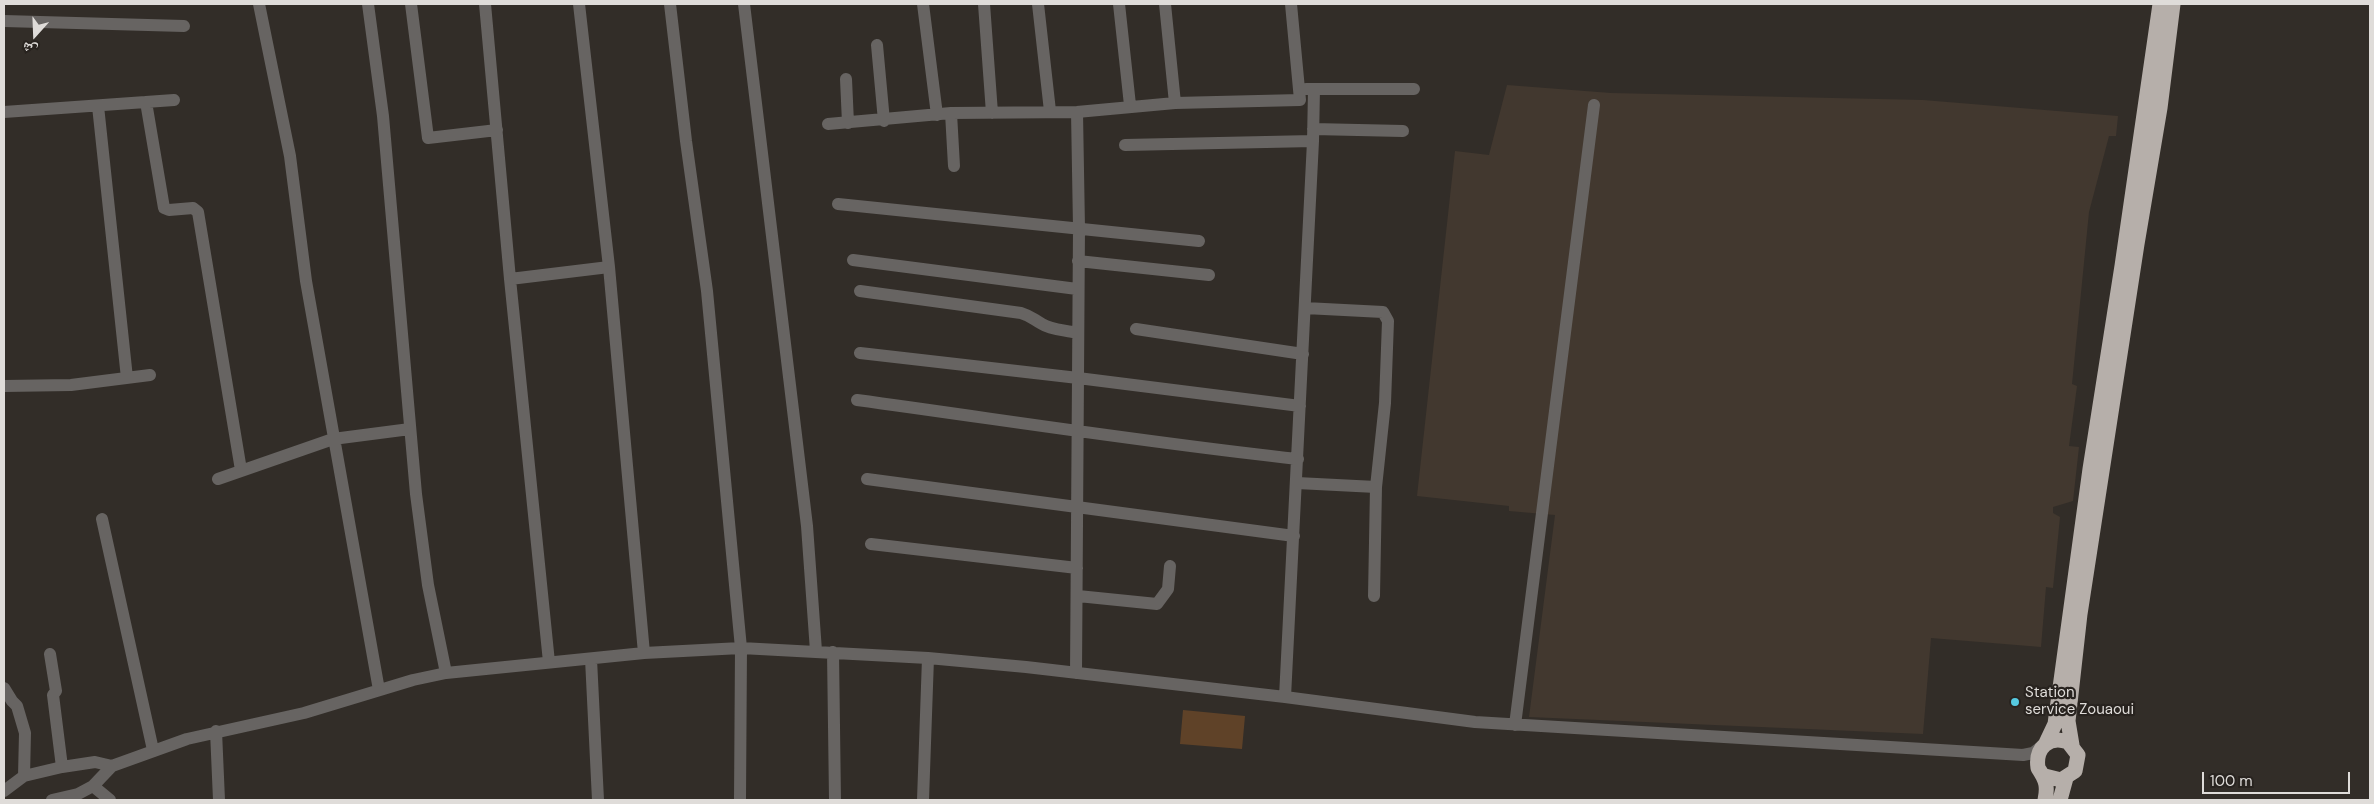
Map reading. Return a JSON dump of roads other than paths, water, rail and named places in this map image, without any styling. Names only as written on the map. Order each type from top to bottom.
[{"type":"highway","points":[[2045,800],[2048,788],[2037,756],[2055,724],[2090,469],[2160,4]]},
{"type":"highway","points":[[2042,772],[2056,780],[2066,778],[2075,771],[2078,761],[2072,745],[2068,721],[2080,614],[2136,244],[2160,108],[2173,4]]},
{"type":"highway","points":[[2044,745],[2057,739],[2072,745]]},
{"type":"highway","points":[[2060,800],[2066,778]]},
{"type":"street","points":[[259,4],[290,156],[306,281],[379,690]]},
{"type":"street","points":[[368,4],[384,116],[416,494],[428,585],[446,673]]},
{"type":"street","points":[[412,4],[428,138],[497,130]]},
{"type":"street","points":[[484,4],[549,662]]},
{"type":"street","points":[[579,4],[609,266],[644,652]]},
{"type":"street","points":[[670,4],[686,141],[708,291],[741,648],[740,800]]},
{"type":"street","points":[[744,4],[808,526],[816,651]]},
{"type":"street","points":[[923,4],[937,115]]},
{"type":"street","points":[[984,4],[992,113]]},
{"type":"street","points":[[1038,4],[1050,111]]},
{"type":"street","points":[[1119,4],[1130,105]]},
{"type":"street","points":[[1165,4],[1175,103]]},
{"type":"street","points":[[1291,4],[1299,95]]},
{"type":"street","points":[[4,21],[184,26]]},
{"type":"street","points":[[877,45],[884,120]]},
{"type":"street","points":[[846,79],[848,123]]},
{"type":"street","points":[[828,124],[951,113],[1077,112],[1130,105],[1414,89]]},
{"type":"street","points":[[1285,697],[1297,483],[1314,95]]},
{"type":"street","points":[[4,112],[174,100]]},
{"type":"street","points":[[146,102],[164,208],[168,210],[193,208],[198,212],[241,470]]},
{"type":"street","points":[[1514,725],[1594,105]]},
{"type":"street","points":[[98,106],[127,378]]},
{"type":"street","points":[[1076,674],[1078,596],[1077,289],[1079,228],[1077,112]]},
{"type":"street","points":[[951,113],[954,166]]},
{"type":"street","points":[[1125,145],[1404,131]]},
{"type":"street","points":[[838,204],[1199,241]]},
{"type":"street","points":[[852,260],[1077,289]]},
{"type":"street","points":[[1078,261],[1209,275]]},
{"type":"street","points":[[510,279],[609,266]]},
{"type":"street","points":[[860,292],[1021,313],[1035,317],[1041,324],[1077,332]]},
{"type":"street","points":[[1305,308],[1383,312],[1388,321],[1385,403],[1376,487],[1374,596]]},
{"type":"street","points":[[1136,328],[1303,354]]},
{"type":"street","points":[[860,353],[1300,406]]},
{"type":"street","points":[[4,386],[71,385],[150,375]]},
{"type":"street","points":[[857,400],[1078,430],[1123,438],[1298,459]]},
{"type":"street","points":[[218,478],[333,439],[410,430]]},
{"type":"street","points":[[867,479],[1294,536]]},
{"type":"street","points":[[1297,483],[1376,487]]},
{"type":"street","points":[[102,519],[153,750]]},
{"type":"street","points":[[871,544],[1077,568]]},
{"type":"street","points":[[1078,596],[1157,604],[1168,589],[1170,566]]},
{"type":"street","points":[[52,800],[78,794],[93,786],[112,766],[153,750],[216,731],[304,713],[412,680],[446,673],[644,652],[741,648],[928,658],[1285,697],[1475,722],[1514,725],[2023,756],[2033,753],[2044,745]]},
{"type":"street","points":[[834,652],[835,800]]},
{"type":"street","points":[[50,654],[56,691],[53,695],[62,767]]},
{"type":"street","points":[[923,800],[928,658]]},
{"type":"street","points":[[591,659],[598,800]]},
{"type":"street","points":[[4,688],[12,701],[18,706],[25,733],[24,776]]},
{"type":"street","points":[[216,731],[218,800]]},
{"type":"street","points":[[2023,756],[2042,772]]},
{"type":"street","points":[[4,791],[24,776],[62,767],[95,762],[112,766]]},
{"type":"street","points":[[93,786],[110,800]]},
{"type":"place","name":"Station service Zouaoui","points":[[2015,702]]}]
